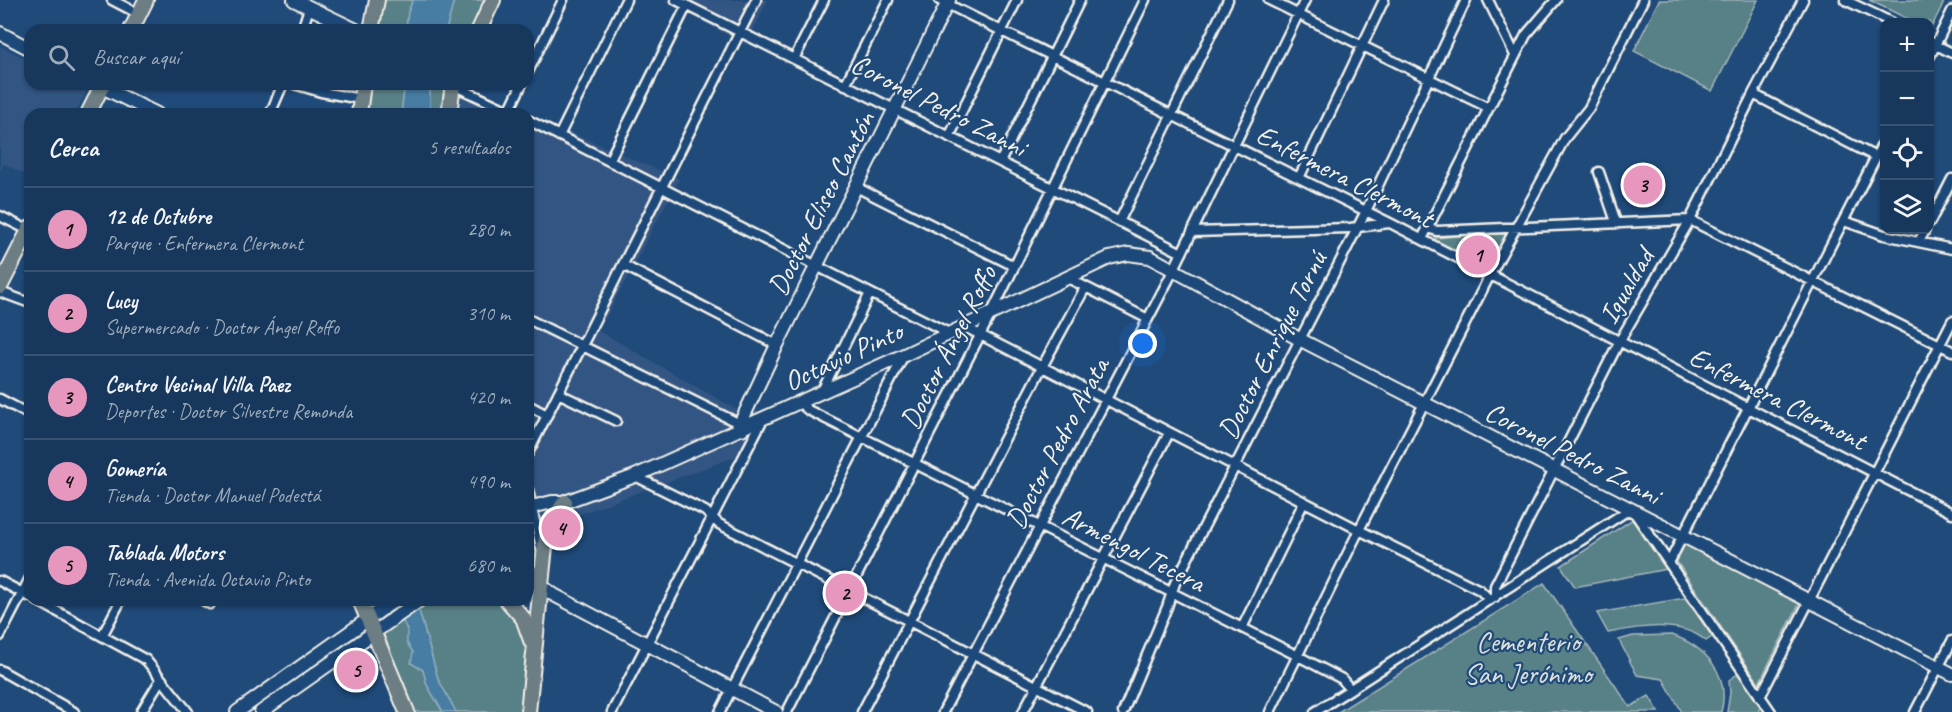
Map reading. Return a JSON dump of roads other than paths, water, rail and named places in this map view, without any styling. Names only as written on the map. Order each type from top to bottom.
[{"type":"main road","points":[[134,24],[146,0]]},
{"type":"main road","points":[[294,0],[343,24]]},
{"type":"main road","points":[[372,24],[377,0]]},
{"type":"main road","points":[[482,24],[493,0]]},
{"type":"main road","name":"Doctor Eliseo Cantón","points":[[741,426],[777,345],[895,109],[945,1]]},
{"type":"main road","points":[[0,33],[24,46]]},
{"type":"main road","points":[[90,108],[98,90]]},
{"type":"main road","points":[[110,90],[145,108]]},
{"type":"main road","points":[[359,108],[362,90]]},
{"type":"main road","points":[[450,108],[452,90]]},
{"type":"main road","points":[[0,290],[24,242]]},
{"type":"main road","name":"Octavio Pinto","points":[[534,506],[565,502],[635,476],[741,426],[763,419],[904,355],[1109,258],[1128,254],[1150,257],[1174,269]]},
{"type":"main road","name":"Coronel Pedro Zanni","points":[[1174,269],[1299,339],[1952,674]]},
{"type":"main road","points":[[528,712],[546,536],[550,523],[565,502]]},
{"type":"main road","points":[[534,577],[550,594],[776,712]]},
{"type":"main road","points":[[364,606],[374,623],[407,712]]},
{"type":"main road","points":[[261,712],[374,623],[390,606]]},
{"type":"main road","points":[[237,712],[374,623],[408,606]]},
{"type":"main road","points":[[512,606],[522,618],[534,651]]},
{"type":"street","points":[[112,0],[139,14]]},
{"type":"street","points":[[534,60],[563,0]]},
{"type":"street","points":[[559,136],[626,0]]},
{"type":"street","name":"Coronel Pedro Zanni","points":[[676,0],[1182,253]]},
{"type":"street","points":[[534,441],[756,0]]},
{"type":"street","points":[[795,59],[824,0]]},
{"type":"street","points":[[846,85],[888,0]]},
{"type":"street","points":[[949,137],[1017,0]]},
{"type":"street","points":[[1000,162],[1080,0]]},
{"type":"street","name":"Doctor Ángel Roffo","points":[[787,712],[992,312],[1145,0]]},
{"type":"street","points":[[1119,222],[1228,0]]},
{"type":"street","points":[[1269,0],[1489,108]]},
{"type":"street","name":"Doctor Pedro Arata","points":[[942,712],[1174,269],[1305,0]]},
{"type":"street","points":[[1299,178],[1384,0]]},
{"type":"street","name":"Doctor Enrique Tornú","points":[[1123,712],[1172,593],[1366,211],[1466,0]]},
{"type":"street","points":[[1488,0],[1515,55]]},
{"type":"street","points":[[1422,239],[1515,55],[1533,24],[1556,0]]},
{"type":"street","points":[[1270,712],[1359,530],[1490,275],[1565,138],[1589,108],[1643,0]]},
{"type":"street","name":"Igualdad","points":[[1492,599],[1495,586],[1619,342],[1690,220],[1803,0]]},
{"type":"street","points":[[1845,0],[1883,18]]},
{"type":"street","name":"Enfermera Clermont","points":[[945,1],[1001,31],[1422,239],[1952,513]]},
{"type":"street","points":[[609,161],[687,5]]},
{"type":"street","points":[[304,24],[309,8]]},
{"type":"street","points":[[1934,41],[1952,11]]},
{"type":"street","points":[[1934,44],[1952,53]]},
{"type":"street","points":[[273,108],[280,90]]},
{"type":"street","points":[[314,90],[361,99]]},
{"type":"street","points":[[464,90],[503,108]]},
{"type":"street","points":[[513,108],[520,90]]},
{"type":"street","points":[[1753,94],[1876,157]]},
{"type":"street","points":[[534,123],[949,333]]},
{"type":"street","points":[[1669,563],[1880,149]]},
{"type":"street","points":[[1599,172],[1616,222]]},
{"type":"street","points":[[1934,213],[1952,179]]},
{"type":"street","points":[[856,187],[1014,266]]},
{"type":"street","points":[[0,216],[24,227]]},
{"type":"street","points":[[1428,228],[1437,231],[1690,220],[1952,351]]},
{"type":"street","points":[[1844,221],[1884,235],[1952,249]]},
{"type":"street","points":[[1192,232],[1357,227],[1390,223]]},
{"type":"street","points":[[1919,242],[1923,234]]},
{"type":"street","points":[[623,265],[777,345]]},
{"type":"street","points":[[1066,278],[1148,319]]},
{"type":"street","points":[[862,712],[1085,288]]},
{"type":"street","points":[[0,290],[24,300]]},
{"type":"street","points":[[821,393],[870,293]]},
{"type":"street","points":[[1760,697],[1952,321]]},
{"type":"street","points":[[534,322],[741,426]]},
{"type":"street","points":[[963,326],[1480,590],[1492,599]]},
{"type":"street","points":[[720,712],[904,355]]},
{"type":"street","points":[[558,393],[616,421]]},
{"type":"street","points":[[0,399],[24,412]]},
{"type":"street","name":"Armengol Tecera","points":[[799,402],[808,410],[1298,656],[1342,679],[1350,689]]},
{"type":"street","points":[[534,408],[547,415]]},
{"type":"street","points":[[612,712],[763,419]]},
{"type":"street","points":[[1023,712],[1169,433]]},
{"type":"street","points":[[635,476],[705,511],[719,524],[1087,712]]},
{"type":"street","points":[[1242,628],[1304,502]]},
{"type":"street","points":[[1316,712],[1631,510],[1771,712]]},
{"type":"street","points":[[534,522],[544,559]]},
{"type":"street","points":[[0,581],[24,594]]},
{"type":"street","points":[[0,636],[24,598]]},
{"type":"street","points":[[47,606],[146,660],[188,712]]},
{"type":"street","points":[[102,636],[118,606]]},
{"type":"street","points":[[1915,712],[1952,641]]},
{"type":"street","points":[[0,670],[74,712]]},
{"type":"street","points":[[141,712],[162,679]]},
{"type":"place","name":"Centro Vecinal Villa Paez","points":[[1643,185]]},
{"type":"place","name":"12 de Octubre","points":[[1478,255]]},
{"type":"place","name":"Gomería","points":[[561,528]]},
{"type":"place","name":"Lucy","points":[[845,593]]},
{"type":"place","name":"Tablada Motors","points":[[356,670]]},
{"type":"park label","name":"Cementerio San Jerónimo","points":[[1528,657]]}]
